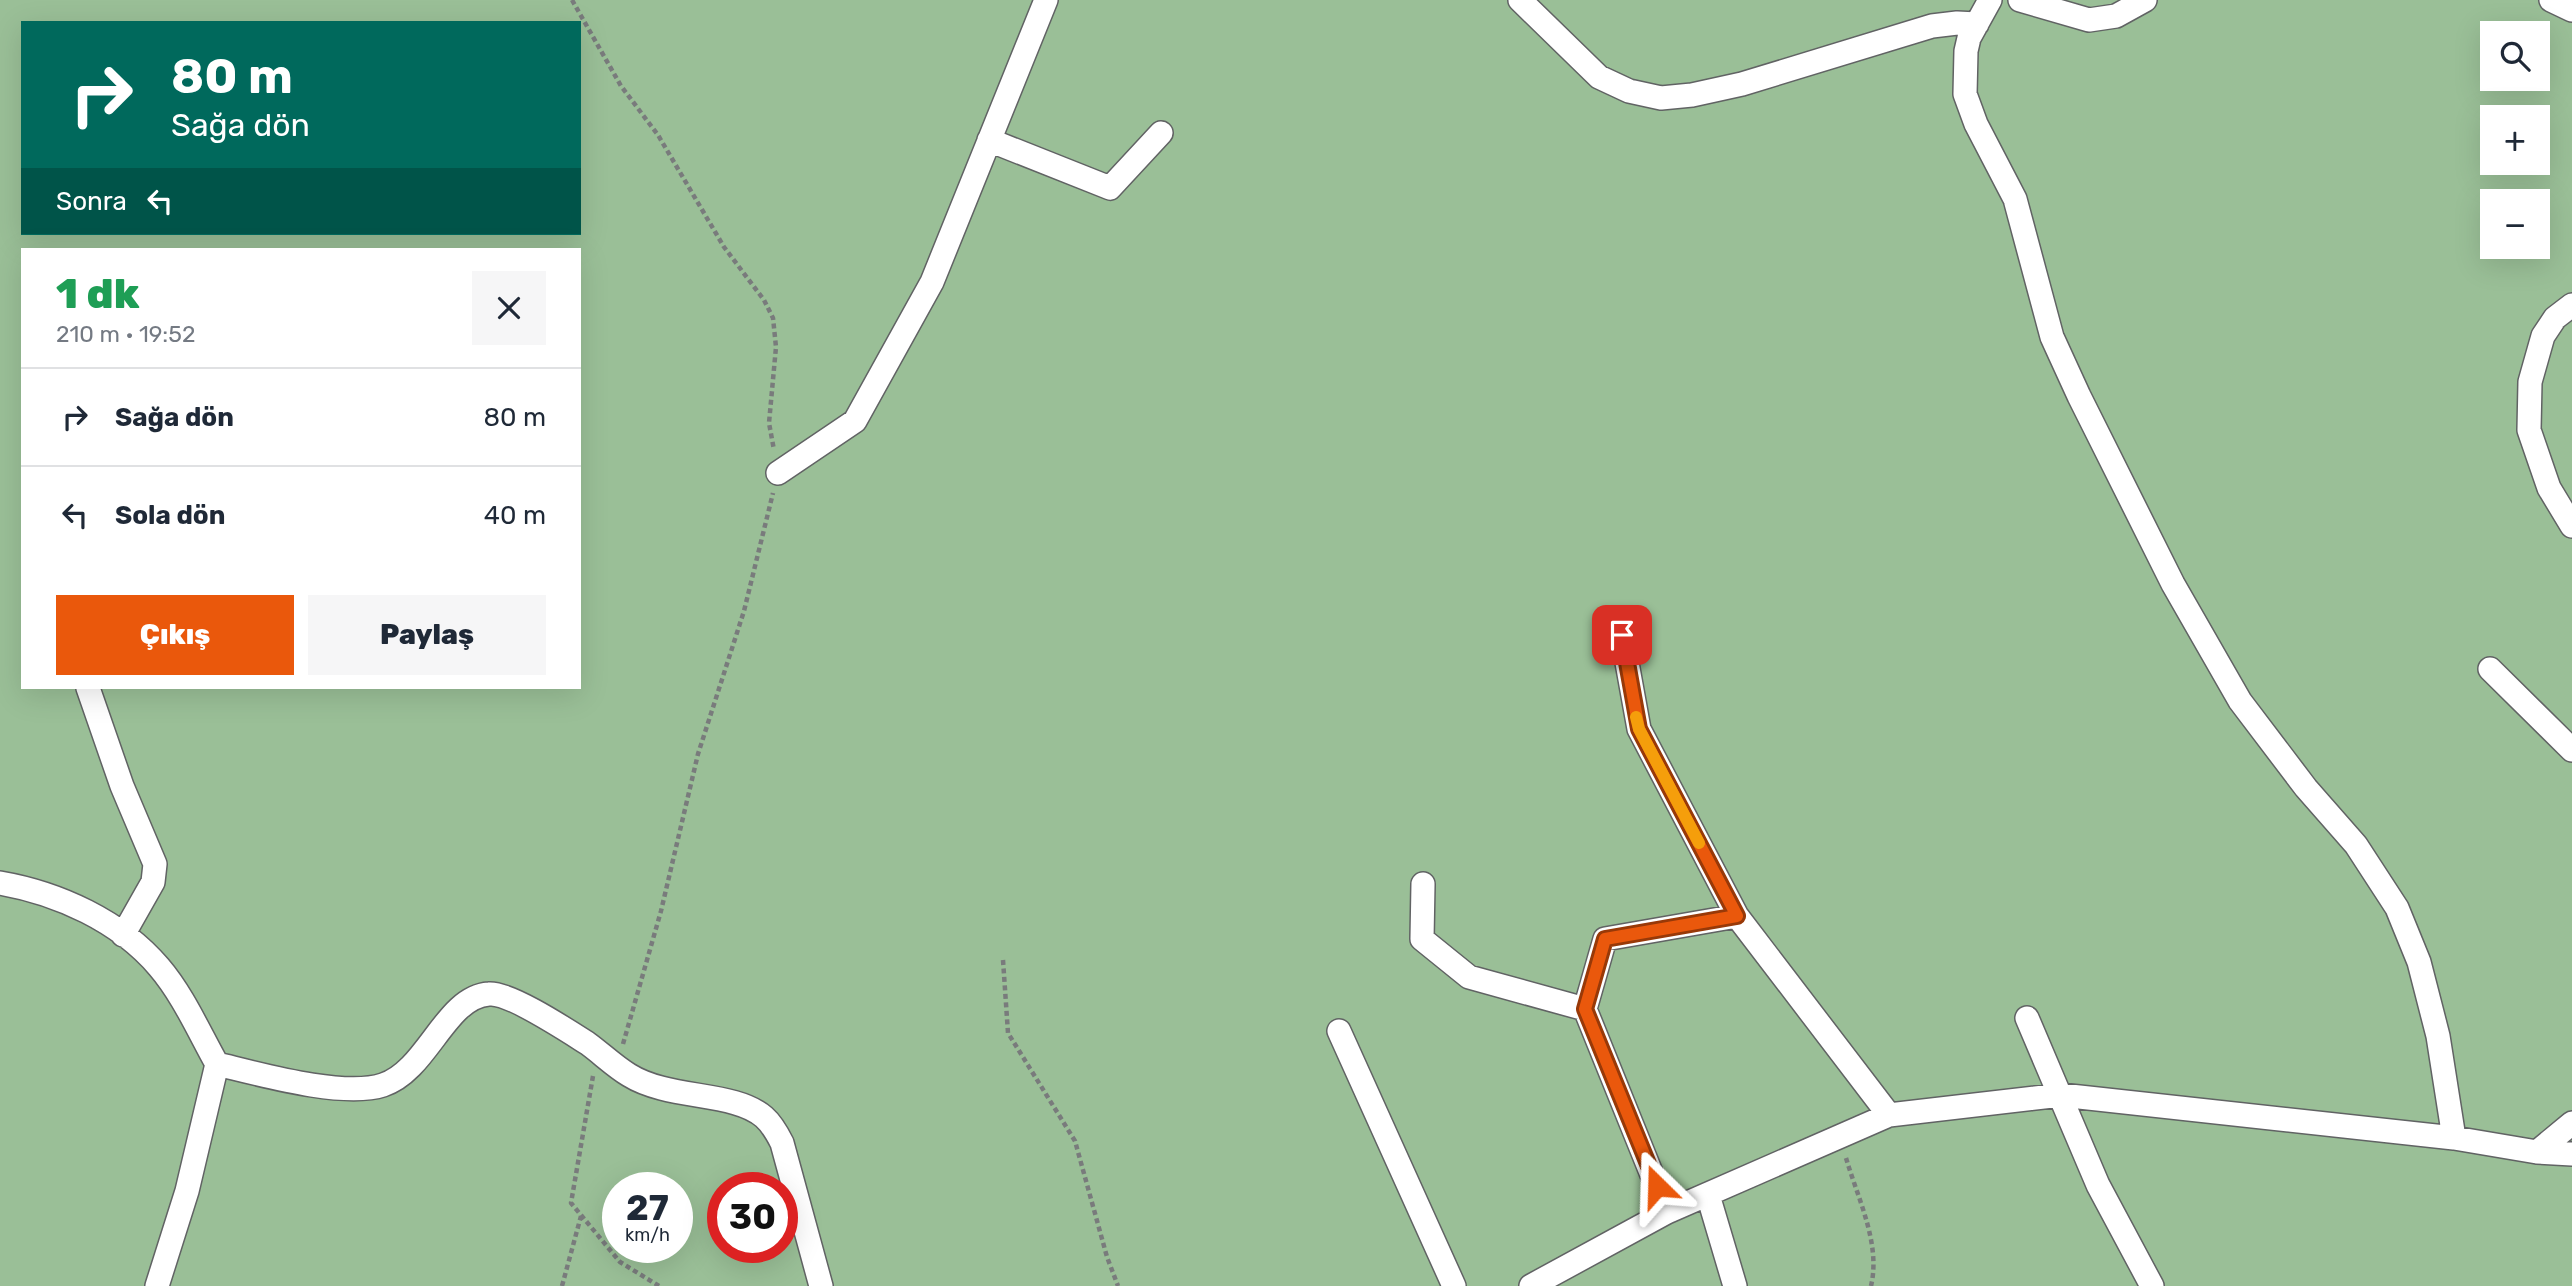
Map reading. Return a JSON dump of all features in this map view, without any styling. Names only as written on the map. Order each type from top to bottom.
[{"type":"street","points":[[778,473],[855,421],[932,282],[1046,0]]},
{"type":"street","points":[[1520,0],[1599,78],[1629,92],[1661,98],[1692,95],[1742,84],[1932,26],[1977,24]]},
{"type":"street","points":[[1990,0],[1966,51],[1965,94],[1976,124],[2018,209],[2043,308],[2065,367],[2173,584],[2239,701],[2306,788],[2356,845],[2397,908],[2419,962],[2436,1024],[2454,1138]]},
{"type":"street","points":[[2020,0],[2089,20],[2116,16],[2145,0]]},
{"type":"street","points":[[2551,0],[2572,10]]},
{"type":"street","points":[[989,140],[1110,188],[1161,133]]},
{"type":"street","points":[[2572,305],[2554,318],[2543,336],[2530,382],[2529,430],[2549,488],[2572,526]]},
{"type":"street","points":[[1622,635],[1639,729],[1737,916],[1889,1115]]},
{"type":"street","points":[[2490,669],[2572,750]]},
{"type":"street","points":[[88,689],[122,786],[155,864],[153,882],[123,936]]},
{"type":"street","points":[[0,883],[32,889],[68,902],[142,950],[170,980],[217,1064],[187,1191],[157,1286]]},
{"type":"street","points":[[1423,884],[1422,940],[1469,977],[1585,1009]]},
{"type":"street","points":[[1667,1212],[1585,1009],[1605,939],[1737,916]]},
{"type":"street","points":[[217,1064],[289,1082],[364,1089],[384,1085],[403,1075],[419,1061],[461,1008],[475,997],[496,993],[507,996],[597,1051],[628,1075],[657,1089],[723,1100],[750,1108],[764,1116],[775,1128],[782,1143],[821,1286]]},
{"type":"street","points":[[2027,1018],[2098,1185],[2152,1286]]},
{"type":"street","points":[[1339,1031],[1454,1286]]},
{"type":"street","points":[[1531,1286],[1667,1212],[1889,1115],[2062,1095],[2454,1138],[2537,1152],[2572,1154]]},
{"type":"street","points":[[2537,1152],[2572,1123]]},
{"type":"street","points":[[1708,1195],[1735,1286]]},
{"type":"path","points":[[572,0],[621,86],[658,135],[724,247],[764,300],[773,317],[776,347],[769,423],[778,473],[744,611],[698,754],[661,911],[616,1066]]},
{"type":"path","points":[[1003,960],[1008,1032],[1075,1141],[1107,1257],[1118,1286]]},
{"type":"path","points":[[597,1051],[571,1203],[620,1262],[659,1286]]},
{"type":"path","points":[[1840,1137],[1875,1251],[1871,1286]]},
{"type":"path","points":[[562,1286],[581,1215]]},
{"type":"green space","points":[[0,0],[2572,0],[2572,1286],[0,1286]]},
{"type":"slow traffic","points":[[1636,717],[1639,729],[1699,843]]},
{"type":"route","points":[[1622,635],[1639,729],[1737,916],[1605,939],[1585,1009],[1657,1186]]}]
